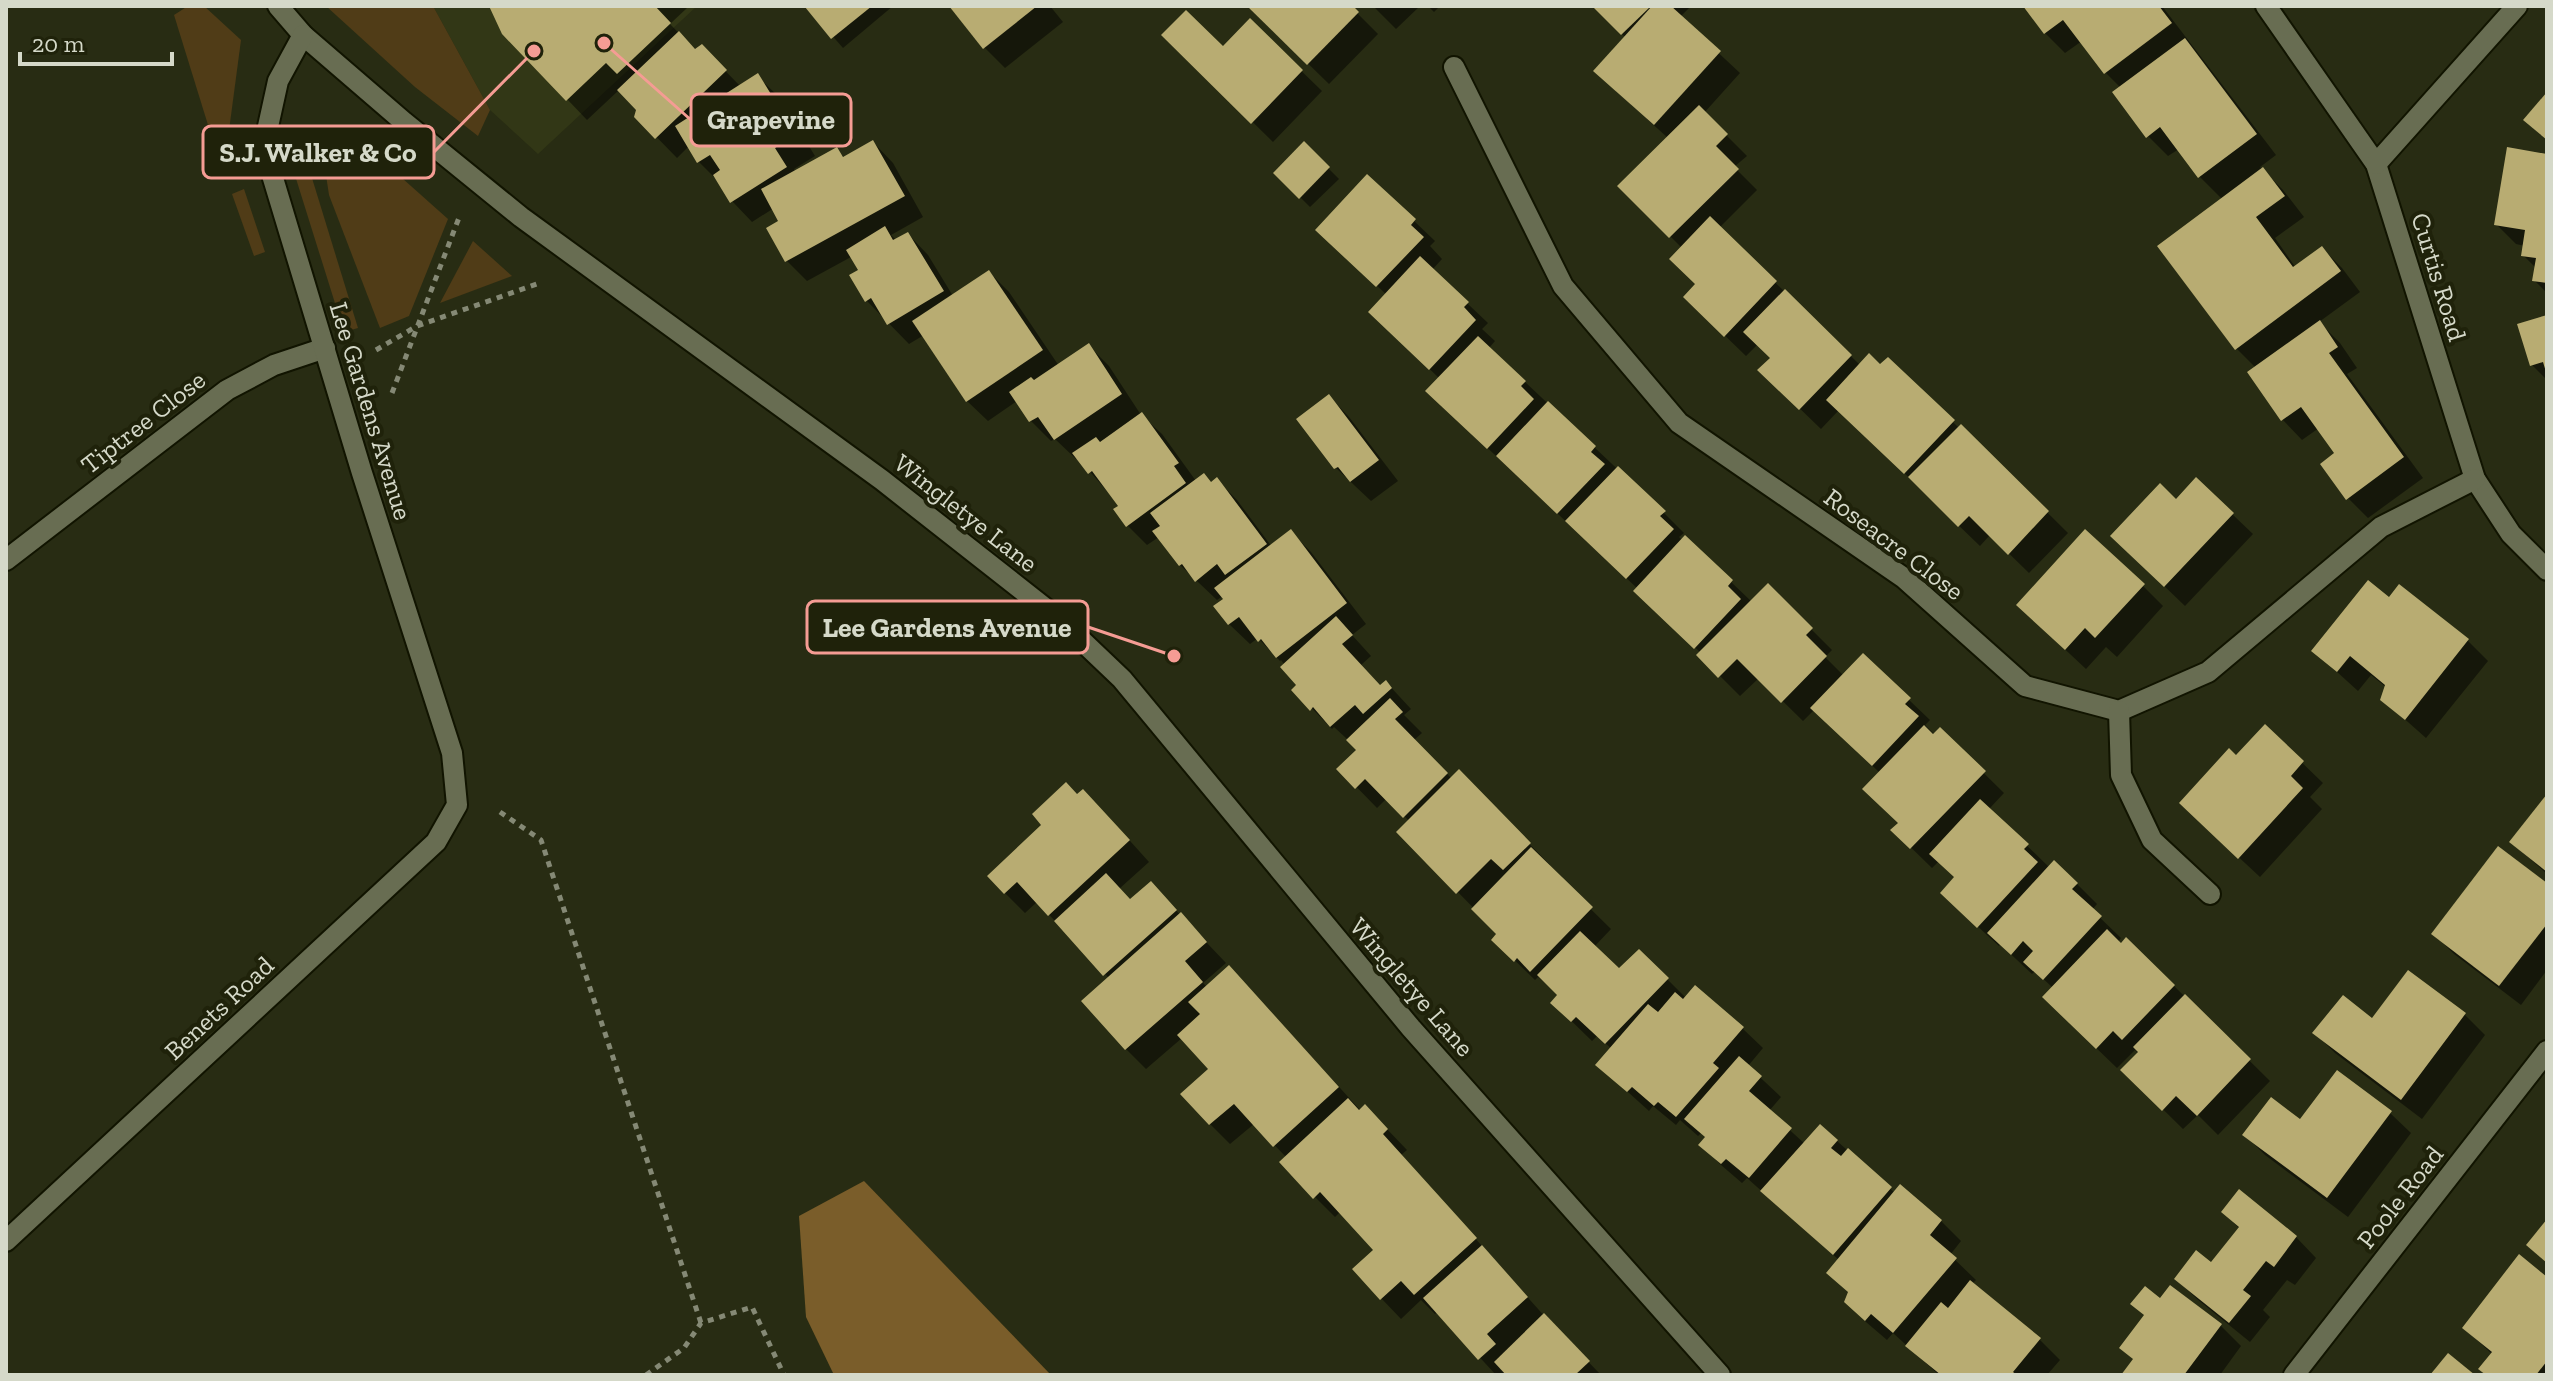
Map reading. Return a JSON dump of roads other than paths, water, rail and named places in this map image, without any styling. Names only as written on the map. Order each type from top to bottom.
[{"type":"street","name":"Wingletye Lane","points":[[278,6],[303,35],[521,217],[894,489],[1059,619],[1122,679],[1411,1028],[1720,1375]]},
{"type":"street","name":"Curtis Road","points":[[2266,6],[2376,164],[2475,479],[2511,534],[2547,570]]},
{"type":"street","points":[[2376,164],[2517,6]]},
{"type":"street","name":"Lee Gardens Avenue","points":[[303,35],[278,81],[267,131],[272,175],[452,753],[457,805]]},
{"type":"street","name":"Roseacre Close","points":[[1454,67],[1563,286],[1679,423],[1904,578],[2025,686],[2119,711]]},
{"type":"street","name":"Tiptree Close","points":[[7,558],[227,390],[274,365],[325,348]]},
{"type":"street","points":[[2210,894],[2152,840],[2121,775],[2119,711],[2208,672],[2381,527],[2475,479]]},
{"type":"street","name":"Benets Road","points":[[6,1241],[436,842],[457,805]]},
{"type":"street","name":"Poole Road","points":[[2294,1375],[2547,1051]]},
{"type":"place","name":"Grapevine","points":[[604,43]]},
{"type":"place","name":"S.J. Walker & Co","points":[[534,51]]},
{"type":"place","name":"Lee Gardens Avenue","points":[[1174,656]]}]
